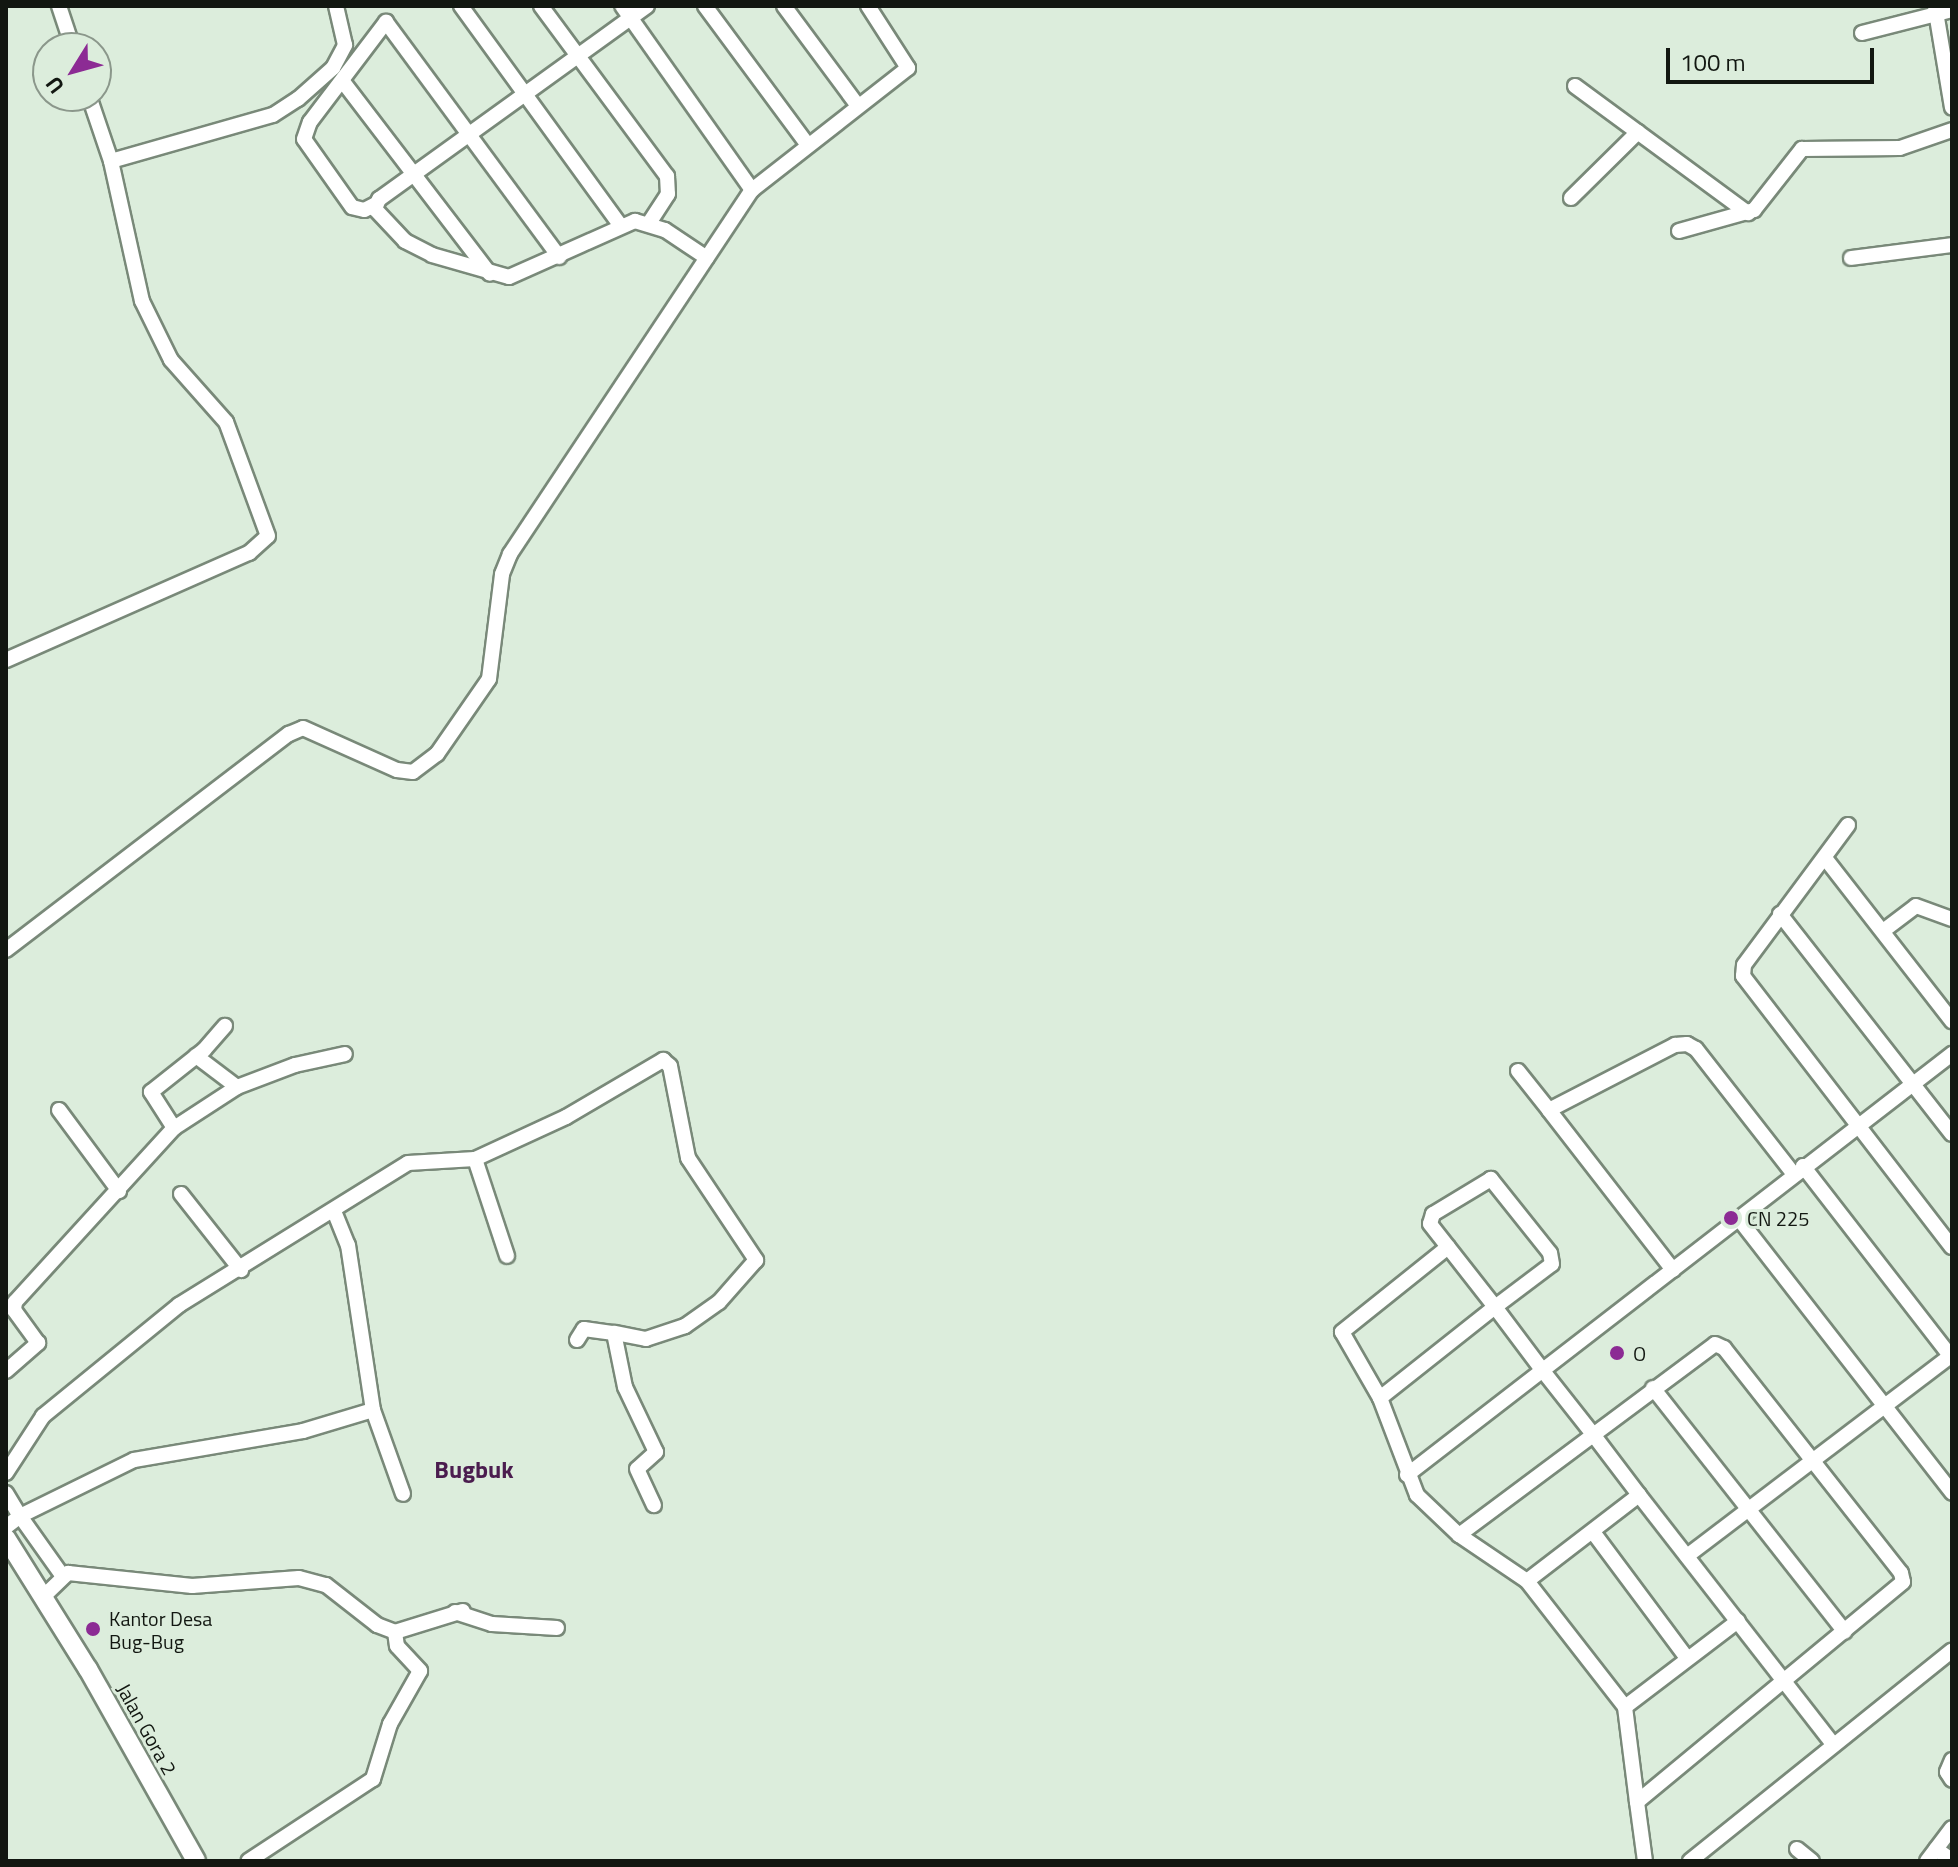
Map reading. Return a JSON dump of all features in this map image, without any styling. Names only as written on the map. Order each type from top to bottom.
[{"type":"street","points":[[59,6],[68,32]]},
{"type":"street","points":[[111,161],[273,115],[298,99],[333,68],[345,45],[336,6]]},
{"type":"street","points":[[461,6],[620,225]]},
{"type":"street","points":[[541,6],[667,176],[668,194],[650,222]]},
{"type":"street","points":[[559,257],[470,136],[386,22],[344,83],[310,122],[304,139],[352,207],[364,210],[376,204],[413,175],[470,136],[578,58],[627,12],[647,6]]},
{"type":"street","points":[[705,6],[808,145]]},
{"type":"street","points":[[784,6],[858,106]]},
{"type":"street","points":[[6,950],[303,728],[397,770],[425,767],[489,679],[502,574],[510,554],[752,190],[908,68],[868,6]]},
{"type":"street","points":[[1862,33],[1936,11],[1952,10]]},
{"type":"street","points":[[1936,11],[1952,108]]},
{"type":"street","points":[[627,12],[752,190]]},
{"type":"street","points":[[344,83],[490,274]]},
{"type":"street","points":[[1575,86],[1748,213]]},
{"type":"street","points":[[6,660],[249,553],[268,536],[226,422],[171,360],[142,301],[111,161],[94,112]]},
{"type":"street","points":[[1679,231],[1748,213],[1766,199],[1802,149],[1900,148],[1952,130]]},
{"type":"street","points":[[1571,198],[1638,132]]},
{"type":"street","points":[[376,204],[377,214],[405,241],[490,274],[509,277],[559,257],[620,225],[650,222],[707,258]]},
{"type":"street","points":[[1851,258],[1952,245]]},
{"type":"street","points":[[1848,825],[1744,965],[1743,976],[1952,1247]]},
{"type":"street","points":[[1825,858],[1952,1021]]},
{"type":"street","points":[[1883,931],[1916,906],[1952,919]]},
{"type":"street","points":[[1780,914],[1952,1134]]},
{"type":"street","points":[[174,1128],[150,1093],[196,1056],[225,1026]]},
{"type":"street","points":[[1549,1110],[1675,1045],[1687,1044],[1696,1049],[1952,1356],[1687,1556]]},
{"type":"street","points":[[6,1371],[38,1343],[14,1310],[15,1302],[174,1128],[237,1087],[295,1065],[345,1054]]},
{"type":"street","points":[[1407,1475],[1952,1054]]},
{"type":"street","points":[[196,1056],[237,1087]]},
{"type":"street","points":[[6,1473],[43,1416],[179,1305],[241,1270],[408,1163],[475,1159],[566,1117],[658,1061],[667,1062],[688,1158],[756,1264],[719,1302],[685,1326],[646,1339],[584,1329],[577,1340]]},
{"type":"street","points":[[1518,1071],[1673,1270]]},
{"type":"street","points":[[59,1110],[119,1191]]},
{"type":"street","points":[[475,1159],[507,1256]]},
{"type":"street","points":[[1380,1398],[1495,1307],[1553,1260],[1491,1179],[1433,1214],[1430,1224],[1495,1307],[1639,1495],[1832,1743]]},
{"type":"street","points":[[181,1194],[241,1270]]},
{"type":"street","points":[[334,1211],[348,1245],[373,1410],[403,1494]]},
{"type":"street","points":[[1739,1219],[1952,1493]]},
{"type":"street","points":[[1448,1247],[1342,1332],[1380,1398],[1407,1475],[1431,1514],[1527,1581],[1625,1707],[1645,1861]]},
{"type":"street","points":[[614,1333],[625,1387],[656,1452],[637,1469],[654,1505]]},
{"type":"street","points":[[1459,1535],[1709,1345],[1719,1345],[1903,1582],[1637,1802]]},
{"type":"street","points":[[1653,1388],[1845,1632]]},
{"type":"street","points":[[6,1527],[75,1485],[149,1455],[303,1431],[373,1410]]},
{"type":"street","points":[[6,1493],[62,1575],[192,1586],[299,1578],[326,1585],[377,1625],[395,1632],[455,1612],[475,1610]]},
{"type":"street","points":[[1527,1581],[1639,1495]]},
{"type":"street","points":[[1593,1532],[1687,1658]]},
{"type":"street","name":"Jalan Gora 2","points":[[6,1538],[196,1861]]},
{"type":"street","points":[[43,1597],[62,1575]]},
{"type":"street","points":[[455,1612],[492,1624],[557,1628]]},
{"type":"street","points":[[1625,1707],[1738,1621]]},
{"type":"street","points":[[248,1861],[370,1784],[390,1724],[421,1667],[397,1646],[395,1632]]},
{"type":"street","points":[[1690,1861],[1832,1743],[1952,1650]]},
{"type":"street","points":[[1952,1760],[1947,1772],[1952,1780]]},
{"type":"street","points":[[1952,1828],[1932,1855],[1952,1860]]},
{"type":"street","points":[[1797,1849],[1812,1861]]},
{"type":"place","name":"CN 225","points":[[1731,1218]]},
{"type":"place","name":"O","points":[[1617,1353]]},
{"type":"place","name":"Kantor Desa Bug-Bug","points":[[93,1629]]},
{"type":"district","name":"Bugbuk","points":[[474,1470]]}]
